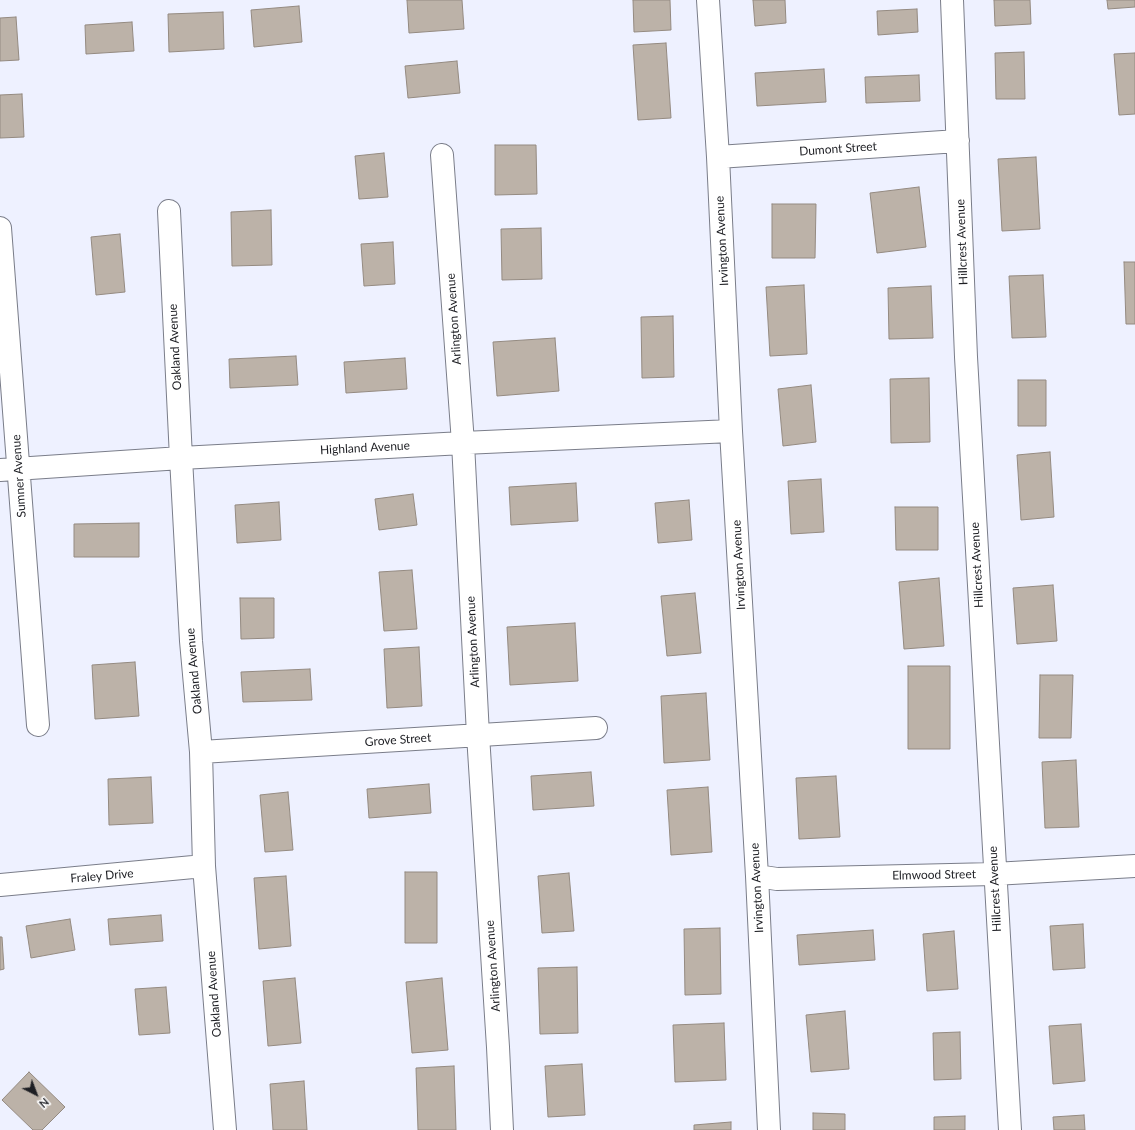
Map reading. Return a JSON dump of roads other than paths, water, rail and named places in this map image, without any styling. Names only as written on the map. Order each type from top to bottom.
[{"type":"street","name":"Irvington Avenue","points":[[708,0],[718,157],[731,431],[757,876],[769,1130]]},
{"type":"street","name":"Hillcrest Avenue","points":[[952,0],[966,357],[994,874],[1010,1130]]},
{"type":"street","name":"Dumont Street","points":[[718,157],[958,141]]},
{"type":"street","name":"Arlington Avenue","points":[[442,155],[463,443],[478,735],[502,1130]]},
{"type":"street","name":"Oakland Avenue","points":[[169,211],[180,458],[191,641],[201,752],[204,866],[225,1130]]},
{"type":"street","name":"Sumner Avenue","points":[[0,228],[10,469],[38,725]]},
{"type":"street","name":"Highland Avenue","points":[[10,469],[180,458],[463,443],[731,431]]},
{"type":"street","name":"Grove Street","points":[[201,752],[596,728]]},
{"type":"street","name":"Fraley Drive","points":[[0,885],[204,866]]},
{"type":"street","name":"Elmwood Street","points":[[757,876],[777,879],[994,874],[1135,866]]}]
